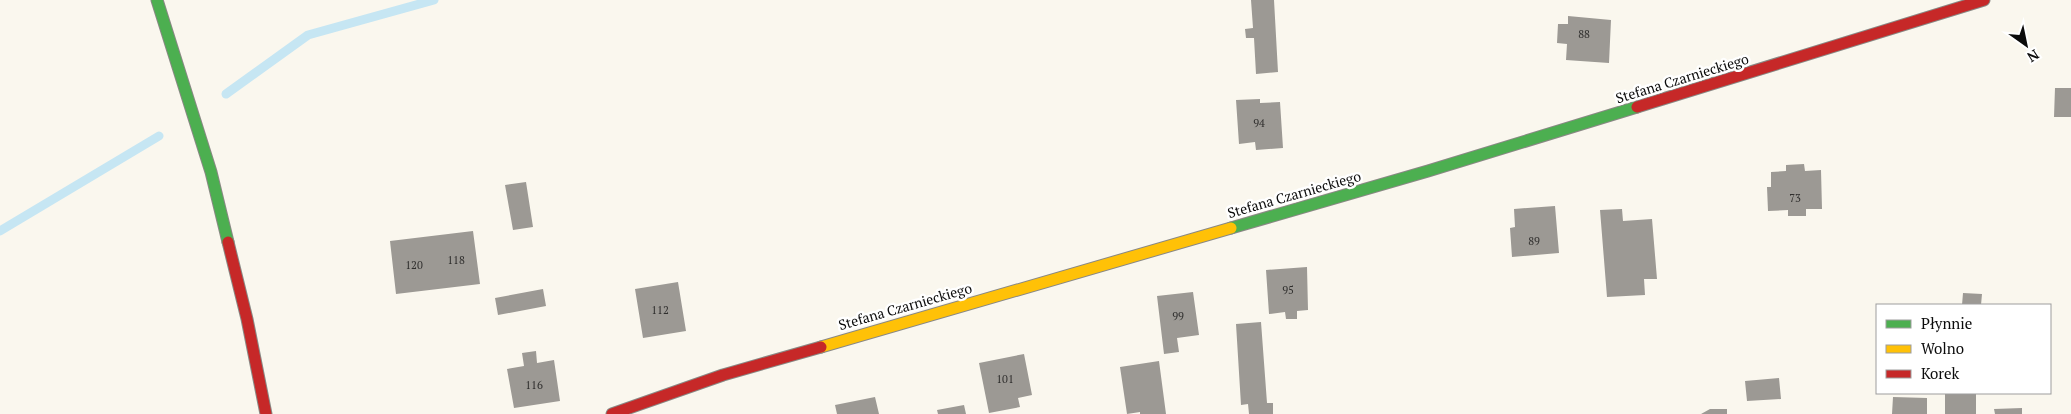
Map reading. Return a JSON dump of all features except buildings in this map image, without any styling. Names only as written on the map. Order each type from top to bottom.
[{"type":"street","points":[[157,0],[211,172],[248,319],[266,414]]},
{"type":"street","name":"Stefana Czarnieckiego","points":[[612,414],[723,375],[1428,171],[1984,0]]},
{"type":"waterway","points":[[226,94],[308,35],[434,0]]},
{"type":"waterway","points":[[0,231],[159,136]]},
{"type":"traffic: fast","points":[[157,0],[211,172],[228,242]]},
{"type":"traffic: fast","points":[[1231,228],[1428,171],[1637,107]]},
{"type":"traffic: slow","points":[[821,347],[1231,228]]},
{"type":"traffic: jam","points":[[1637,107],[1984,0]]},
{"type":"traffic: jam","points":[[228,242],[247,319],[266,414]]},
{"type":"traffic: jam","points":[[612,414],[723,375],[821,347]]}]
